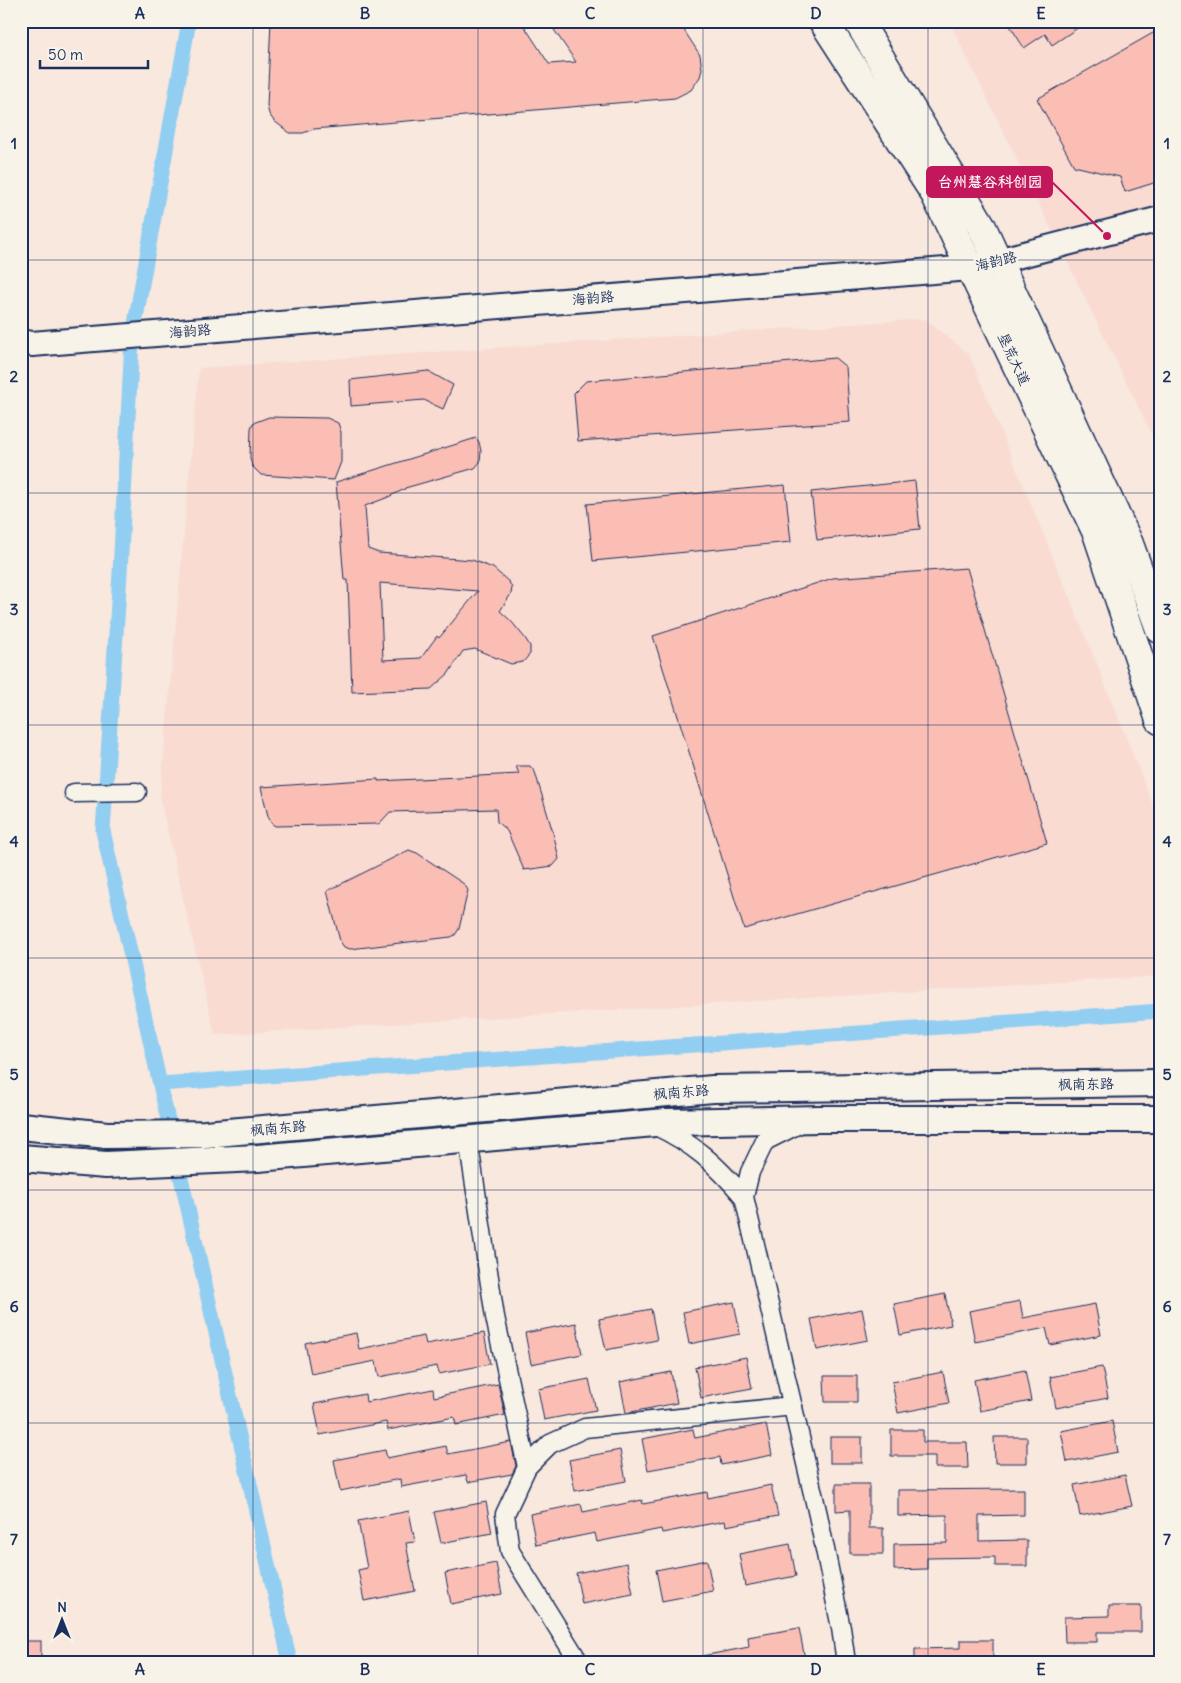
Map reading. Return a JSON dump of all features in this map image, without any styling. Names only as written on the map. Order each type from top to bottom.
[{"type":"highway","name":"垦荒大道","points":[[822,21],[935,194],[1097,533],[1160,720]]},
{"type":"highway","name":"垦荒大道","points":[[858,21],[981,225],[1129,544],[1160,629]]},
{"type":"main road","name":"海韵路","points":[[21,342],[32,344],[970,268],[1160,219]]},
{"type":"main road","name":"枫南东路","points":[[21,1126],[107,1135],[205,1134],[713,1089],[1160,1083]]},
{"type":"main road","name":"枫南东路","points":[[21,1158],[106,1165],[258,1158],[649,1123],[809,1119],[1160,1119]]},
{"type":"street","points":[[74,793],[137,792]]},
{"type":"street","points":[[744,1197],[750,1172],[765,1141],[809,1119]]},
{"type":"street","points":[[649,1123],[692,1145],[725,1174],[744,1197],[818,1515],[846,1662]]},
{"type":"street","points":[[468,1139],[495,1317],[527,1467]]},
{"type":"street","points":[[579,1662],[510,1551],[505,1514],[527,1467],[550,1444],[584,1428],[793,1406]]},
{"type":"shaded area","points":[[949,21],[1160,21],[1160,451]]},
{"type":"shaded area","points":[[925,319],[969,354],[1160,823],[1160,976],[215,1035],[160,799],[199,368]]},
{"type":"building","points":[[271,21],[521,21],[549,64],[576,62],[548,21],[678,21],[700,55],[702,69],[700,77],[691,90],[675,98],[314,129],[303,133],[290,133],[274,121],[269,114],[267,106]]},
{"type":"building","points":[[1007,21],[1088,21],[1052,45],[1045,34],[1024,48]]},
{"type":"building","points":[[1160,29],[1160,181],[1125,192],[1120,177],[1074,166],[1037,99]]},
{"type":"building","points":[[835,358],[846,367],[850,422],[578,441],[574,393],[586,381]]},
{"type":"building","points":[[428,371],[453,385],[443,409],[424,400],[351,406],[350,380]]},
{"type":"building","points":[[269,417],[327,418],[338,423],[341,432],[341,462],[334,480],[261,475],[252,466],[250,458],[251,428],[253,423]]},
{"type":"building","points":[[476,438],[481,451],[480,462],[475,468],[405,488],[365,506],[368,549],[379,553],[472,560],[493,568],[509,582],[512,588],[511,594],[500,611],[511,621],[530,646],[530,654],[523,662],[511,664],[475,649],[463,651],[448,674],[431,689],[352,692],[348,580],[344,580],[336,482]],"holes":[[[380,583],[478,591],[439,638],[437,636],[421,658],[383,660]]]},
{"type":"building","points":[[915,481],[920,529],[817,540],[811,492]]},
{"type":"building","points":[[785,485],[791,542],[593,561],[587,504]]},
{"type":"building","points":[[967,568],[1047,843],[744,929],[653,636],[833,578]]},
{"type":"building","points":[[516,766],[530,766],[535,772],[559,859],[553,866],[524,870],[507,831],[497,822],[496,809],[390,812],[379,824],[275,826],[271,823],[268,816],[261,787],[378,779],[378,781],[519,774]]},
{"type":"building","points":[[409,850],[417,853],[464,884],[468,890],[459,929],[455,935],[350,949],[344,947],[340,941],[327,891]]},
{"type":"building","points":[[945,1294],[951,1325],[900,1335],[894,1304]]},
{"type":"building","points":[[1020,1301],[1023,1318],[1095,1304],[1101,1335],[1050,1345],[1046,1328],[975,1342],[969,1311]]},
{"type":"building","points":[[734,1302],[740,1334],[689,1344],[683,1312]]},
{"type":"building","points":[[651,1309],[657,1340],[606,1350],[599,1319]]},
{"type":"building","points":[[862,1309],[868,1340],[817,1350],[811,1319]]},
{"type":"building","points":[[576,1323],[582,1354],[531,1364],[525,1333]]},
{"type":"building","points":[[356,1333],[359,1349],[424,1336],[426,1344],[484,1333],[490,1364],[439,1374],[437,1366],[379,1377],[376,1361],[311,1374],[305,1343]]},
{"type":"building","points":[[746,1357],[752,1388],[701,1398],[695,1367]]},
{"type":"building","points":[[1102,1367],[1108,1398],[1056,1408],[1050,1377]]},
{"type":"building","points":[[1025,1370],[1031,1401],[980,1411],[974,1380]]},
{"type":"building","points":[[671,1372],[677,1403],[626,1413],[620,1382]]},
{"type":"building","points":[[943,1372],[949,1403],[898,1413],[892,1382]]},
{"type":"building","points":[[824,1376],[857,1376],[857,1402],[825,1402]]},
{"type":"building","points":[[589,1379],[596,1410],[544,1420],[538,1389]]},
{"type":"building","points":[[498,1384],[505,1415],[456,1425],[454,1417],[388,1430],[386,1422],[320,1435],[314,1404],[365,1394],[366,1402],[433,1389],[434,1397]]},
{"type":"building","points":[[1112,1421],[1118,1452],[1067,1462],[1061,1431]]},
{"type":"building","points":[[766,1424],[772,1455],[721,1465],[720,1457],[648,1470],[642,1439],[693,1429],[695,1438]]},
{"type":"building","points":[[891,1430],[923,1430],[923,1442],[967,1442],[968,1468],[935,1468],[935,1456],[891,1456]]},
{"type":"building","points":[[830,1437],[862,1437],[862,1463],[830,1463]]},
{"type":"building","points":[[994,1437],[1027,1437],[1027,1463],[995,1463]]},
{"type":"building","points":[[511,1442],[516,1466],[512,1474],[468,1482],[466,1475],[401,1487],[400,1479],[340,1491],[334,1460],[385,1450],[387,1458],[446,1446],[448,1454]]},
{"type":"building","points":[[620,1450],[626,1481],[575,1491],[569,1460]]},
{"type":"building","points":[[1125,1475],[1132,1506],[1080,1516],[1074,1485]]},
{"type":"building","points":[[836,1484],[869,1484],[869,1528],[883,1528],[883,1554],[850,1554],[850,1510],[836,1511]]},
{"type":"building","points":[[771,1485],[778,1516],[726,1526],[725,1521],[662,1533],[661,1529],[597,1542],[595,1533],[536,1545],[530,1514],[581,1504],[583,1512],[642,1500],[643,1504],[707,1492],[708,1498]]},
{"type":"building","points":[[1024,1489],[1024,1515],[979,1516],[979,1541],[1027,1540],[1027,1566],[995,1566],[995,1557],[927,1558],[927,1569],[894,1570],[894,1544],[947,1543],[947,1515],[898,1516],[898,1490]]},
{"type":"building","points":[[486,1502],[492,1533],[441,1543],[434,1512]]},
{"type":"building","points":[[409,1511],[415,1542],[406,1543],[415,1591],[364,1601],[358,1570],[367,1568],[358,1521]]},
{"type":"building","points":[[790,1544],[796,1576],[745,1586],[739,1554]]},
{"type":"building","points":[[707,1560],[713,1591],[662,1601],[656,1570]]},
{"type":"building","points":[[496,1563],[502,1594],[451,1604],[445,1573]]},
{"type":"building","points":[[627,1563],[633,1594],[582,1604],[576,1573]]},
{"type":"building","points":[[1109,1606],[1141,1606],[1141,1632],[1097,1632],[1097,1642],[1065,1642],[1064,1617],[1109,1616]]},
{"type":"building","points":[[799,1628],[805,1659],[789,1662],[703,1662],[702,1656],[749,1647],[748,1637]]},
{"type":"building","points":[[961,1640],[993,1640],[993,1662],[915,1662],[915,1649],[961,1648]]},
{"type":"building","points":[[21,1641],[41,1641],[41,1662],[21,1662]]},
{"type":"waterway","points":[[189,21],[132,340],[120,573],[103,831],[290,1662]]},
{"type":"waterway","points":[[160,1084],[1160,1011]]},
{"type":"place","name":"台州慧谷科创园","points":[[1107,236]]}]
